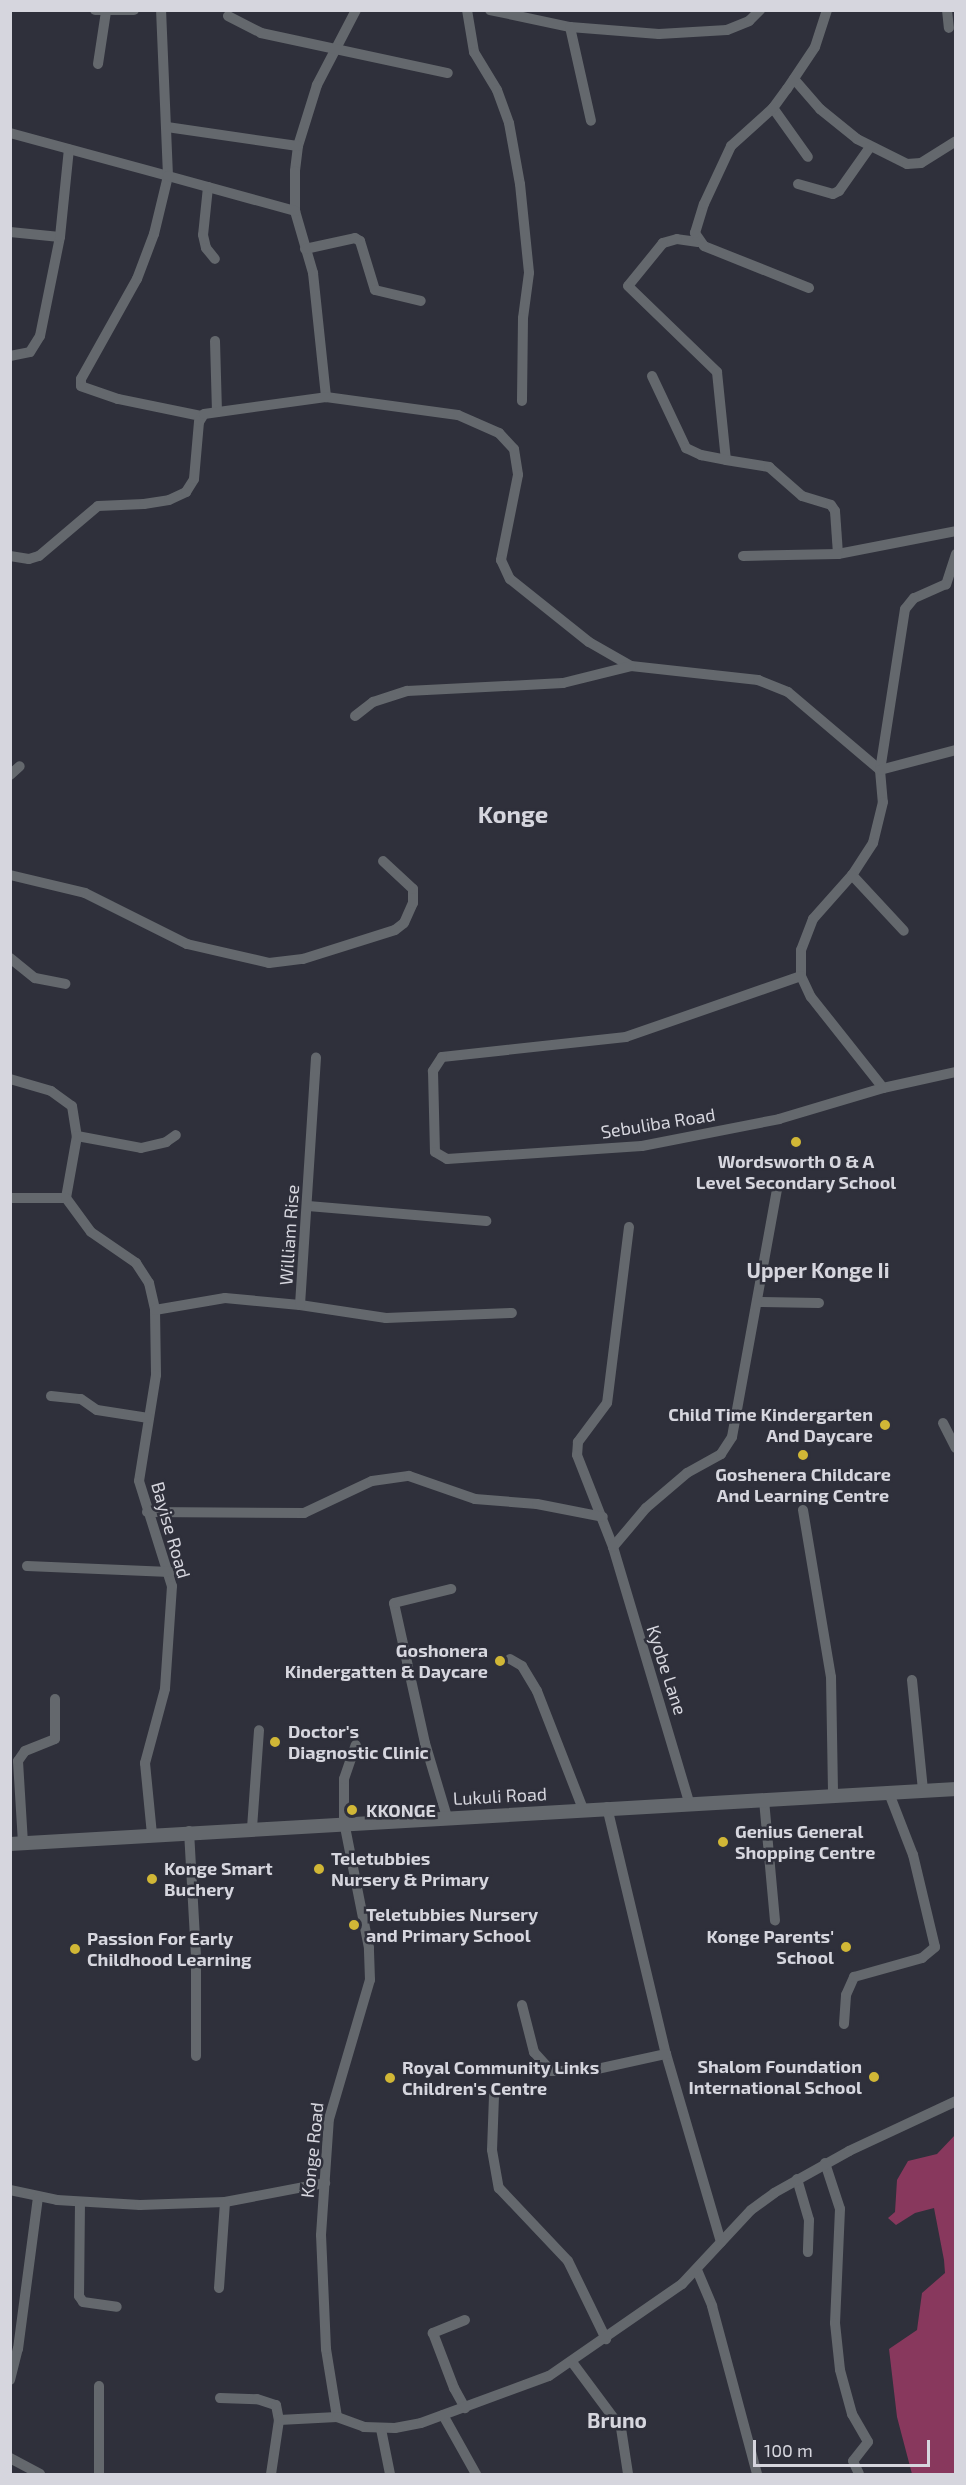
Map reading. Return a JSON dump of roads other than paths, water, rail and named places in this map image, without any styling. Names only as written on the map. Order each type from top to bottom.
[{"type":"street","points":[[98,64],[101,11],[134,10]]},
{"type":"street","points":[[161,10],[168,176],[154,234],[137,279],[81,379],[81,386],[118,399],[201,416],[326,397],[458,415],[499,433],[514,449],[518,475],[501,560],[503,570],[551,614],[611,657],[631,666],[740,677],[775,685],[799,699],[880,770]]},
{"type":"street","points":[[326,397],[312,273],[295,210],[298,146],[318,85],[356,10]]},
{"type":"street","points":[[467,10],[474,52],[497,90],[509,123],[520,184],[528,273],[523,318],[522,402]]},
{"type":"street","points":[[490,10],[570,27],[625,33],[716,32],[740,26],[760,10]]},
{"type":"street","points":[[698,242],[697,225],[704,204],[731,146],[773,108],[794,79],[815,47],[827,10]]},
{"type":"street","points":[[947,10],[949,28]]},
{"type":"street","points":[[228,16],[261,33],[448,73]]},
{"type":"street","points":[[570,27],[591,121]]},
{"type":"street","points":[[794,79],[820,109],[870,147],[914,165],[956,141]]},
{"type":"street","points":[[773,108],[808,157]]},
{"type":"street","points":[[167,127],[298,146]]},
{"type":"street","points":[[10,133],[295,210]]},
{"type":"street","points":[[798,184],[833,194],[839,191],[870,147]]},
{"type":"street","points":[[10,356],[30,352],[40,336],[60,237],[69,149]]},
{"type":"street","points":[[208,187],[203,235],[215,259]]},
{"type":"street","points":[[10,232],[60,237]]},
{"type":"street","points":[[305,249],[355,238],[360,242],[375,290],[421,301]]},
{"type":"street","points":[[726,459],[717,372],[628,285],[663,243],[677,238],[698,242],[809,288]]},
{"type":"street","points":[[215,341],[217,412]]},
{"type":"street","points":[[651,376],[686,448],[701,455],[774,470],[802,496],[831,505],[835,511],[838,554]]},
{"type":"street","points":[[10,556],[29,559],[39,556],[84,514],[98,506],[144,504],[169,500],[186,492],[194,479],[201,416]]},
{"type":"street","points":[[742,556],[838,554],[956,531]]},
{"type":"street","points":[[883,1088],[811,997],[801,976],[801,950],[813,919],[852,875],[873,843],[880,821],[884,790],[880,770],[905,609],[914,598],[945,584],[956,554]]},
{"type":"street","points":[[355,716],[373,702],[407,691],[563,683],[631,666]]},
{"type":"street","points":[[880,770],[956,750]]},
{"type":"street","points":[[10,775],[20,766]]},
{"type":"street","points":[[10,875],[85,893],[187,944],[269,963],[303,959],[395,930],[404,923],[413,903],[413,889],[383,861]]},
{"type":"street","points":[[852,875],[904,931]]},
{"type":"street","points":[[10,958],[35,978],[65,984]]},
{"type":"street","name":"Sebuliba Road","points":[[801,976],[626,1037],[442,1056],[434,1071],[435,1152],[447,1159],[642,1146],[779,1119],[883,1088],[956,1072]]},
{"type":"street","name":"William Rise","points":[[155,1310],[225,1298],[300,1305],[316,1058]]},
{"type":"street","points":[[10,1079],[64,1099],[77,1116],[77,1136],[66,1198],[10,1198]]},
{"type":"street","points":[[77,1136],[141,1148],[166,1142],[176,1135]]},
{"type":"street","points":[[613,1547],[646,1508],[687,1473],[725,1449],[735,1426],[778,1184]]},
{"type":"street","name":"Bayise Road","points":[[66,1198],[91,1232],[126,1254],[145,1274],[155,1310],[156,1375],[139,1481],[147,1512],[170,1572],[165,1689],[145,1763],[152,1834]]},
{"type":"street","points":[[308,1206],[486,1221]]},
{"type":"street","name":"Kyobe Lane","points":[[629,1227],[607,1403],[578,1442],[577,1455],[613,1547],[689,1803]]},
{"type":"street","points":[[757,1302],[819,1303]]},
{"type":"street","points":[[300,1305],[387,1318],[512,1313]]},
{"type":"street","points":[[51,1396],[81,1399],[97,1410],[148,1418]]},
{"type":"street","points":[[943,1423],[956,1448]]},
{"type":"street","points":[[147,1512],[304,1513],[372,1481],[410,1476],[475,1499],[537,1504],[603,1517]]},
{"type":"street","points":[[802,1510],[831,1677],[833,1797]]},
{"type":"street","points":[[27,1566],[170,1572]]},
{"type":"street","points":[[447,1817],[425,1743],[394,1603],[451,1589]]},
{"type":"street","points":[[510,1659],[522,1666],[537,1691],[583,1809]]},
{"type":"street","points":[[912,1680],[923,1791]]},
{"type":"street","points":[[17,1843],[18,1761],[25,1751],[55,1739],[55,1699]]},
{"type":"street","points":[[252,1828],[259,1730]]},
{"type":"street","name":"Konge Road","points":[[337,2417],[322,2286],[329,2119],[370,1980],[369,1948],[344,1822],[344,1779],[356,1745]]},
{"type":"street","name":"Lukuli Road","points":[[17,1843],[344,1822],[956,1789]]},
{"type":"street","points":[[844,2024],[846,1995],[854,1977],[922,1958],[935,1947],[913,1855],[889,1793]]},
{"type":"street","points":[[764,1800],[775,1920]]},
{"type":"street","points":[[607,1807],[666,2054],[721,2242]]},
{"type":"street","points":[[189,1831],[196,1956],[196,2055]]},
{"type":"street","points":[[522,2005],[534,2052],[551,2072],[588,2071],[666,2054]]},
{"type":"street","points":[[494,2096],[492,2150],[499,2188],[568,2261],[606,2339]]},
{"type":"street","points":[[279,2420],[337,2417],[381,2429],[443,2415],[527,2386],[572,2362],[606,2339],[697,2270],[751,2210],[825,2163],[956,2101]]},
{"type":"street","points":[[825,2163],[840,2209],[835,2323],[840,2370],[852,2414],[868,2442],[852,2462],[859,2475]]},
{"type":"street","points":[[798,2179],[809,2220],[808,2252]]},
{"type":"street","points":[[10,2190],[38,2197],[80,2202],[140,2205],[225,2202],[325,2183]]},
{"type":"street","points":[[10,2379],[18,2349],[38,2197]]},
{"type":"street","points":[[80,2202],[79,2296],[83,2302],[117,2307]]},
{"type":"street","points":[[219,2288],[225,2202]]},
{"type":"street","points":[[697,2270],[712,2306],[757,2475]]},
{"type":"street","points":[[465,2320],[434,2333],[454,2388],[465,2408]]},
{"type":"street","points":[[572,2362],[621,2428],[628,2475]]},
{"type":"street","points":[[99,2386],[99,2475]]},
{"type":"street","points":[[220,2398],[274,2402],[279,2420],[271,2475]]},
{"type":"street","points":[[443,2415],[476,2475]]},
{"type":"street","points":[[381,2429],[390,2475]]},
{"type":"street","points":[[10,2458],[40,2475]]},
{"type":"place","name":"Wordsworth O & A Level Secondary School","points":[[796,1142]]},
{"type":"place","name":"Child Time Kindergarten And Daycare","points":[[885,1425]]},
{"type":"place","name":"Goshenera Childcare And Learning Centre","points":[[803,1455]]},
{"type":"place","name":"Goshonera Kindergatten & Daycare","points":[[500,1661]]},
{"type":"place","name":"Doctor's Diagnostic Clinic","points":[[275,1742]]},
{"type":"place","name":"KKONGE","points":[[352,1810]]},
{"type":"place","name":"Genius General Shopping Centre","points":[[723,1842]]},
{"type":"place","name":"Teletubbies Nursery & Primary","points":[[319,1869]]},
{"type":"place","name":"Konge Smart Buchery","points":[[152,1879]]},
{"type":"place","name":"Teletubbies Nursery and Primary School","points":[[354,1925]]},
{"type":"place","name":"Konge Parents' School","points":[[846,1947]]},
{"type":"place","name":"Passion For Early Childhood Learning","points":[[75,1949]]},
{"type":"place","name":"Shalom Foundation International School","points":[[874,2077]]},
{"type":"place","name":"Royal Community Links Children's Centre","points":[[390,2078]]},
{"type":"district","name":"Konge","points":[[513,814]]},
{"type":"district","name":"Upper Konge Ii","points":[[818,1270]]},
{"type":"district","name":"Bruno","points":[[617,2420]]}]
